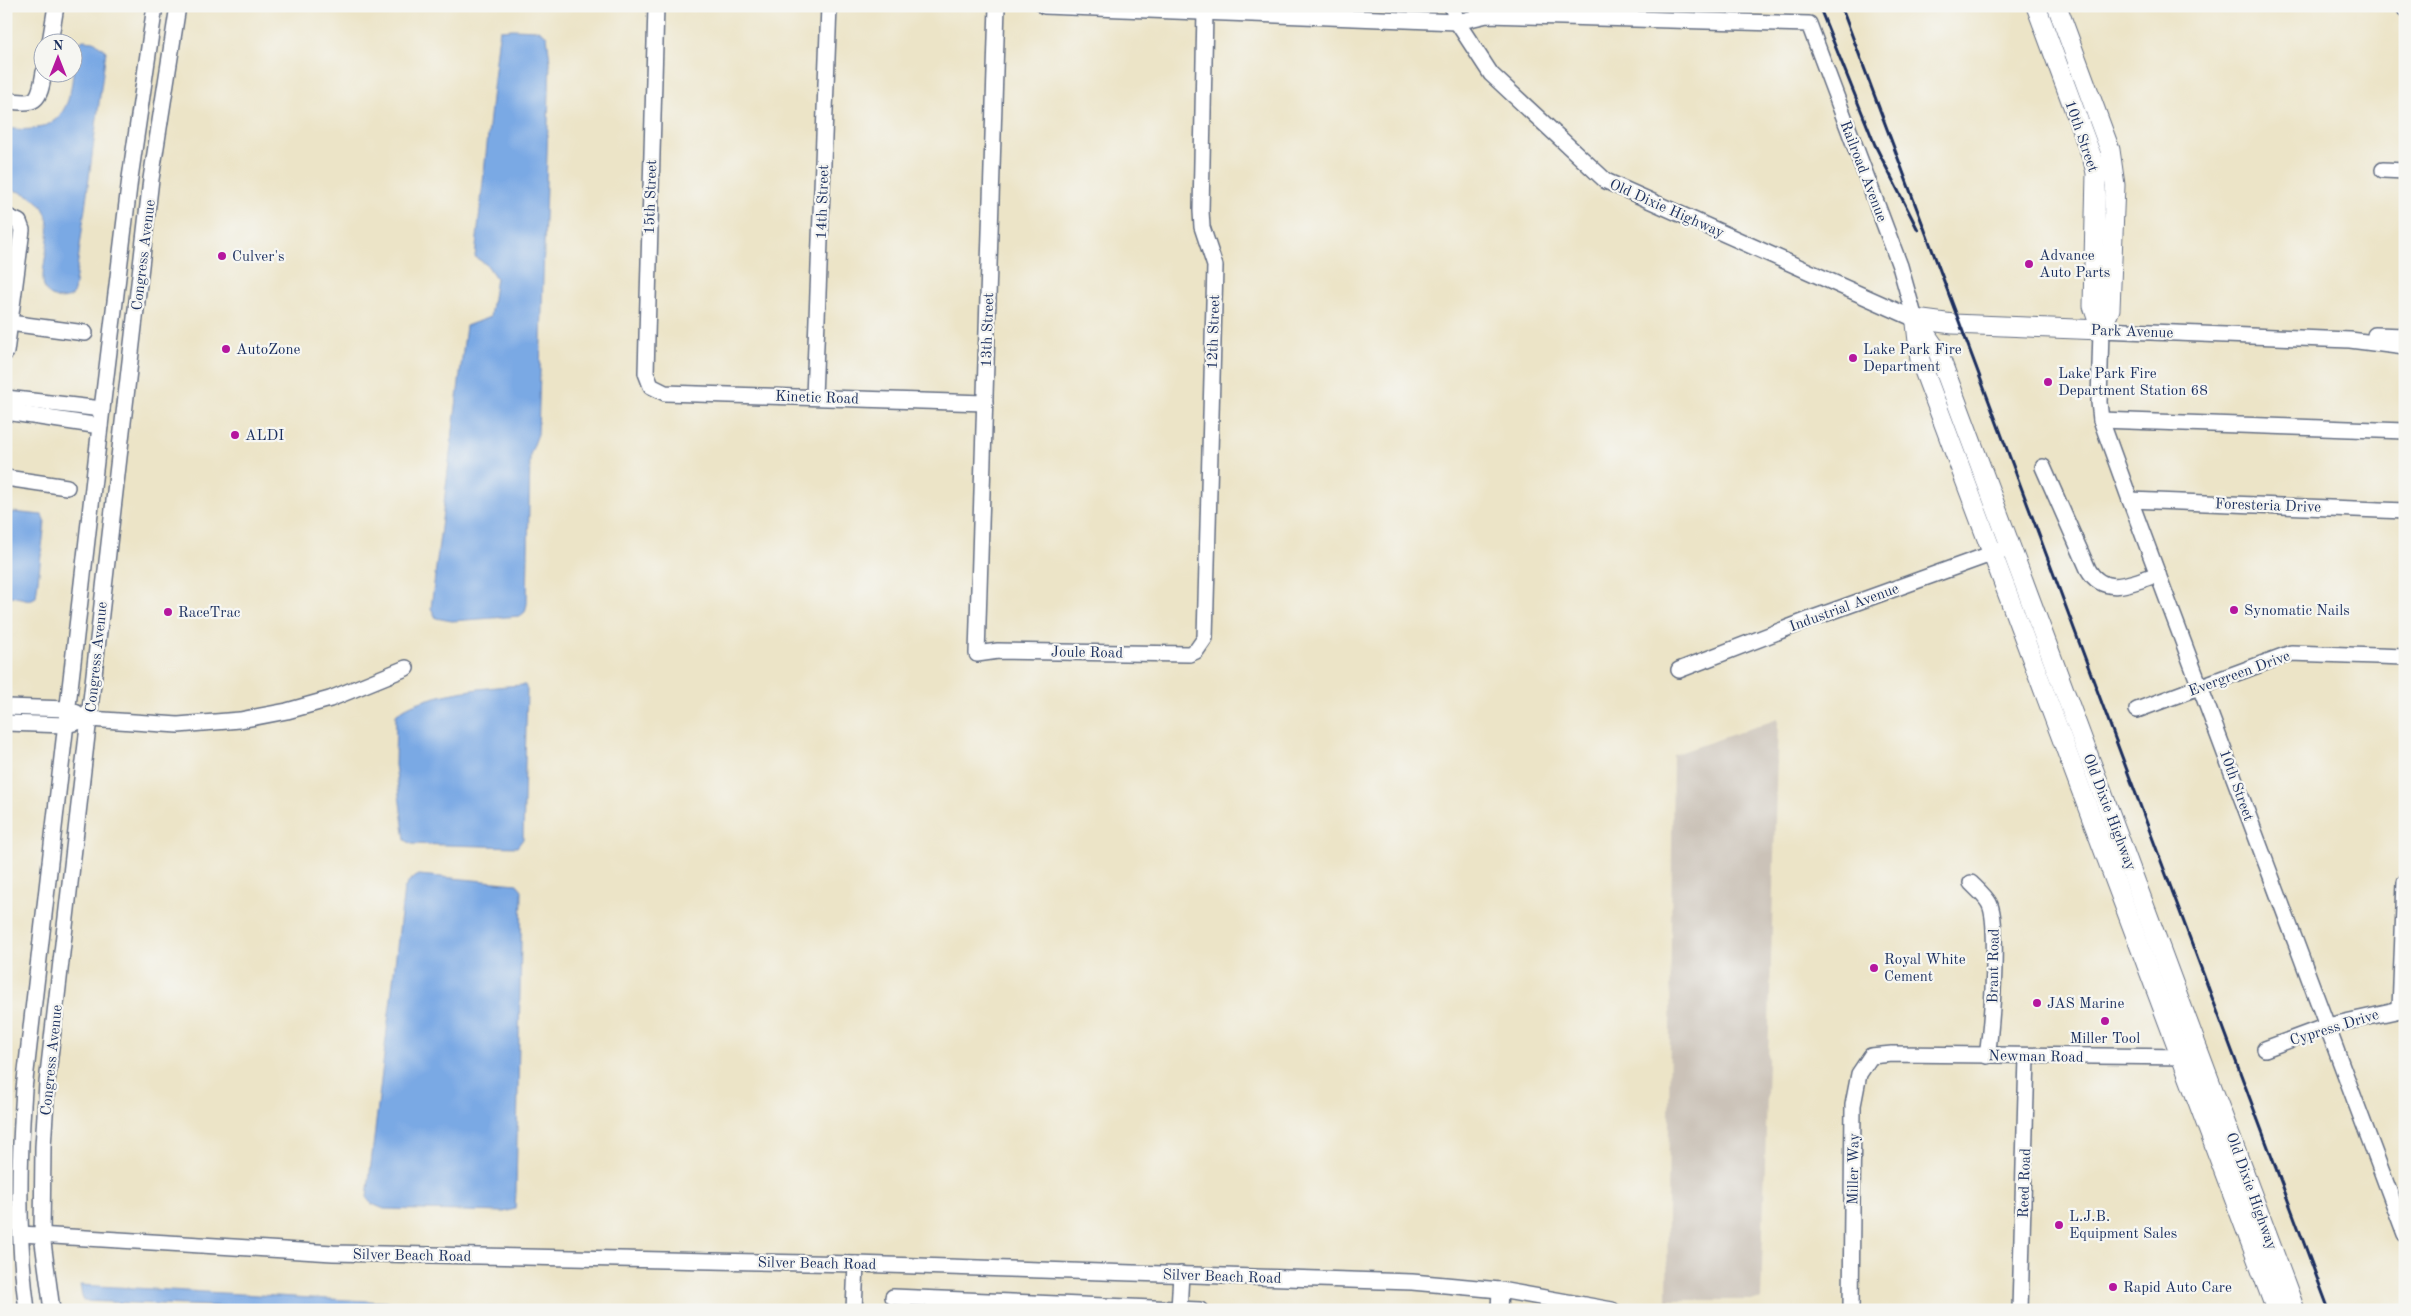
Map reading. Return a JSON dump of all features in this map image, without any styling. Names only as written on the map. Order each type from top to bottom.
[{"type":"main road","name":"10th Street","points":[[2036,6],[2094,160],[2096,173],[2093,306],[2101,330]]},
{"type":"main road","name":"10th Street","points":[[2057,6],[2110,150],[2113,166],[2114,203],[2110,309],[2101,330]]},
{"type":"main road","name":"Park Avenue","points":[[1915,319],[1953,324],[2101,330]]},
{"type":"main road","name":"Old Dixie Highway","points":[[1915,319],[1938,352],[2295,1310]]},
{"type":"main road","name":"Old Dixie Highway","points":[[1915,319],[1920,360],[2276,1310]]},
{"type":"street","points":[[52,32],[56,6]]},
{"type":"street","name":"Congress Avenue","points":[[27,1310],[23,1280],[21,1234],[20,1149],[24,1089],[102,409],[130,178],[155,6]]},
{"type":"street","name":"Congress Avenue","points":[[52,1310],[42,1235],[42,1147],[47,1083],[151,179],[178,6]]},
{"type":"street","name":"15th Street","points":[[651,386],[646,373],[656,6]]},
{"type":"street","name":"14th Street","points":[[814,397],[829,6]]},
{"type":"street","name":"13th Street","points":[[977,654],[997,6]]},
{"type":"street","points":[[1044,6],[1457,22]]},
{"type":"street","name":"Old Dixie Highway","points":[[1452,6],[1457,22],[1491,74],[1606,181],[1915,319]]},
{"type":"street","name":"12th Street","points":[[1196,651],[1205,638],[1215,266],[1202,227],[1200,211],[1205,12]]},
{"type":"street","name":"Railroad Avenue","points":[[1457,22],[1487,15],[1809,24],[1900,266],[1915,319]]},
{"type":"street","points":[[6,100],[27,103],[36,100],[41,91],[42,82]]},
{"type":"street","points":[[2383,170],[2405,171]]},
{"type":"street","points":[[6,216],[19,222],[22,230],[6,352]]},
{"type":"street","points":[[10,322],[85,333]]},
{"type":"street","name":"Park Avenue","points":[[2101,330],[2350,340],[2405,348]]},
{"type":"street","name":"10th Street","points":[[2101,330],[2099,402],[2101,420],[2327,1026],[2401,1210],[2405,1234]]},
{"type":"street","name":"Park Avenue","points":[[2350,340],[2362,335],[2405,336]]},
{"type":"street","name":"Kinetic Road","points":[[651,386],[657,391],[665,393],[985,403]]},
{"type":"street","points":[[6,398],[102,409]]},
{"type":"street","points":[[6,412],[100,426]]},
{"type":"street","points":[[2101,420],[2405,431]]},
{"type":"street","points":[[2043,467],[2088,569],[2098,582],[2113,586],[2158,574]]},
{"type":"street","points":[[6,478],[67,486]]},
{"type":"street","name":"Foresteria Drive","points":[[2130,500],[2405,510]]},
{"type":"street","name":"Industrial Avenue","points":[[1679,670],[2010,547]]},
{"type":"street","name":"Joule Road","points":[[977,654],[998,651],[1180,654],[1196,651]]},
{"type":"street","name":"Evergreen Drive","points":[[2137,710],[2291,652],[2405,657]]},
{"type":"street","points":[[6,723],[66,725],[90,719],[178,724],[240,720],[287,711],[330,699],[406,668]]},
{"type":"street","points":[[6,707],[68,709],[90,719]]},
{"type":"street","points":[[2402,1009],[2405,882]]},
{"type":"street","name":"Brant Road","points":[[1971,883],[1990,903],[1994,922],[1992,1022],[1987,1056]]},
{"type":"street","name":"Cypress Drive","points":[[2265,1049],[2327,1026],[2402,1009]]},
{"type":"street","name":"Newman Road","points":[[1871,1056],[1892,1054],[2027,1057],[2202,1057]]},
{"type":"street","name":"Miller Way","points":[[1851,1310],[1854,1105],[1859,1074],[1871,1056]]},
{"type":"street","name":"Reed Road","points":[[2020,1310],[2027,1057]]},
{"type":"street","name":"Silver Beach Road","points":[[21,1234],[333,1254],[856,1264],[1412,1282],[1500,1290],[1612,1310]]},
{"type":"street","points":[[854,1310],[856,1264]]},
{"type":"street","points":[[1179,1309],[1181,1274]]},
{"type":"street","points":[[1499,1310],[1500,1290]]},
{"type":"street","points":[[893,1297],[1200,1310]]},
{"type":"shaded area","points":[[1778,719],[1761,1300],[1667,1300],[1673,755]]},
{"type":"water","points":[[500,30],[538,30],[547,36],[550,61],[538,434],[530,455],[527,604],[525,612],[520,616],[452,621],[436,618],[431,608],[466,326],[490,317],[496,278],[487,265],[475,257]]},
{"type":"water","points":[[82,41],[94,41],[106,51],[74,291],[72,296],[61,299],[54,297],[45,289],[43,276],[48,242],[48,225],[43,209],[30,196],[6,189],[6,128],[35,129],[56,120],[68,101],[72,82],[82,82]]},
{"type":"water","points":[[12,512],[42,515],[45,522],[36,597],[30,600],[6,595],[5,539],[6,528]]},
{"type":"water","points":[[525,685],[527,690],[523,839],[517,847],[412,844],[405,840],[395,765],[396,715],[420,702],[457,692]]},
{"type":"water","points":[[419,875],[517,884],[522,890],[515,1209],[504,1212],[384,1209],[372,1204],[367,1197],[404,889],[410,880]]},
{"type":"water","points":[[80,1285],[510,1310],[314,1310],[83,1301]]},
{"type":"railway","points":[[1819,6],[1875,145],[1918,230]]},
{"type":"railway","points":[[1841,6],[2329,1310]]},
{"type":"place","name":"Culver's","points":[[222,256]]},
{"type":"place","name":"Advance Auto Parts","points":[[2029,264]]},
{"type":"place","name":"AutoZone","points":[[226,349]]},
{"type":"place","name":"Lake Park Fire Department","points":[[1853,358]]},
{"type":"place","name":"Lake Park Fire Department Station 68","points":[[2048,382]]},
{"type":"place","name":"ALDI","points":[[235,435]]},
{"type":"place","name":"Synomatic Nails","points":[[2234,610]]},
{"type":"place","name":"RaceTrac","points":[[168,612]]},
{"type":"place","name":"Royal White Cement","points":[[1874,968]]},
{"type":"place","name":"JAS Marine","points":[[2037,1003]]},
{"type":"place","name":"Miller Tool","points":[[2105,1021]]},
{"type":"place","name":"L.J.B. Equipment Sales","points":[[2059,1225]]},
{"type":"place","name":"Rapid Auto Care","points":[[2113,1287]]}]
